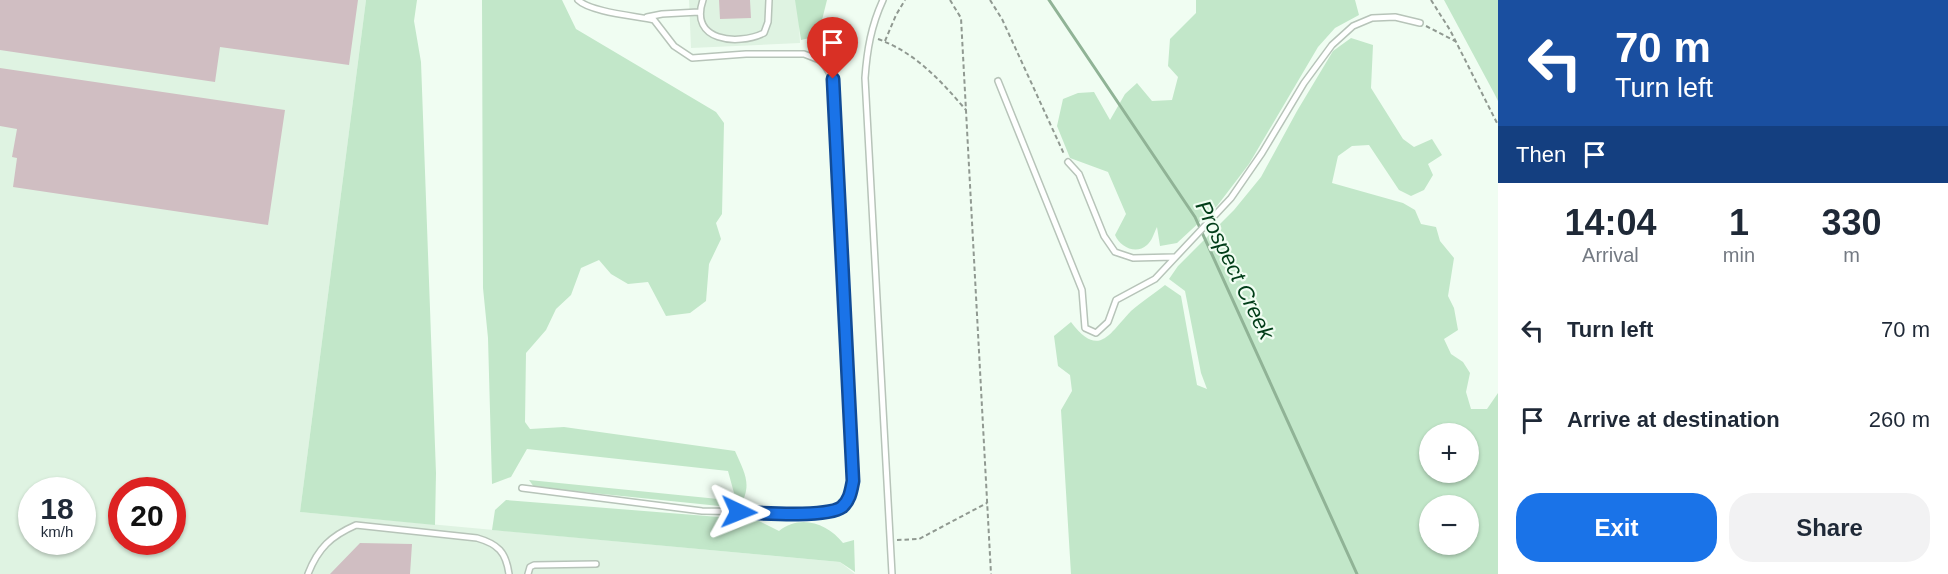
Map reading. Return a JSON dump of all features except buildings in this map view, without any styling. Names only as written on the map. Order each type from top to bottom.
[{"type":"lane","points":[[522,488],[702,511],[823,513],[841,508],[850,497],[853,481],[833,79],[822,61],[804,54],[746,54],[692,58],[674,46],[654,20],[582,4],[578,0]]},
{"type":"lane","points":[[703,0],[699,12],[702,25],[710,34],[718,38],[756,37],[764,33],[768,22],[769,0]]},
{"type":"lane","points":[[883,0],[870,36],[865,78],[892,574]]},
{"type":"lane","points":[[645,18],[662,14],[699,12]]},
{"type":"lane","points":[[998,81],[1082,290],[1084,328],[1096,333],[1108,322],[1116,300],[1155,279],[1231,198],[1262,153],[1304,83],[1332,45],[1353,26],[1372,18],[1395,17],[1420,23]]},
{"type":"lane","points":[[1068,162],[1080,174],[1104,236],[1115,252],[1133,258],[1174,257]]},
{"type":"lane","points":[[308,574],[318,552],[327,542],[339,532],[356,525],[477,538],[491,542],[500,548],[506,557],[509,574]]},
{"type":"lane","points":[[528,574],[530,567],[534,565],[596,564]]},
{"type":"path","points":[[885,41],[905,0]]},
{"type":"path","points":[[950,0],[961,18],[991,574]]},
{"type":"path","points":[[990,0],[1002,19],[1068,162]]},
{"type":"path","points":[[1431,0],[1498,124]]},
{"type":"path","points":[[1420,23],[1455,41]]},
{"type":"path","points":[[870,36],[911,55],[930,69],[966,110]]},
{"type":"path","points":[[890,539],[919,539],[987,503]]},
{"type":"shaded area","points":[[0,0],[366,0],[300,512],[840,562],[855,574],[0,574]]},
{"type":"shaded area","points":[[689,0],[798,0],[800,43],[691,48]]},
{"type":"green space","points":[[366,0],[417,0],[414,21],[421,62],[436,473],[435,525],[300,512]]},
{"type":"green space","points":[[482,0],[562,0],[576,29],[716,112],[724,123],[722,214],[716,223],[721,239],[709,264],[706,301],[690,313],[666,316],[648,282],[628,284],[611,274],[599,260],[581,268],[571,295],[556,309],[546,330],[526,353],[525,422],[530,429],[564,427],[735,451],[747,486],[739,508],[534,487],[529,480],[728,500],[734,493],[728,471],[527,449],[511,477],[492,484],[488,338],[483,288]]},
{"type":"green space","points":[[795,0],[827,0],[818,36],[801,40]]},
{"type":"green space","points":[[1196,0],[1355,0],[1359,15],[1335,28],[1318,47],[1249,164],[1217,206],[1177,243],[1160,246],[1157,227],[1152,239],[1143,248],[1129,248],[1124,246],[1115,235],[1126,214],[1108,172],[1070,158],[1057,126],[1063,99],[1078,93],[1094,92],[1110,120],[1125,94],[1137,83],[1152,101],[1172,100],[1178,77],[1168,66],[1170,39],[1196,13]]},
{"type":"green space","points":[[1444,0],[1498,0],[1498,101],[1494,93]]},
{"type":"green space","points":[[1351,38],[1373,45],[1371,88],[1403,139],[1414,147],[1432,139],[1442,155],[1428,164],[1433,175],[1424,190],[1411,196],[1399,190],[1369,145],[1352,146],[1338,156],[1332,183],[1403,203],[1415,210],[1421,224],[1436,227],[1440,241],[1454,258],[1448,296],[1454,308],[1458,330],[1444,339],[1451,354],[1463,362],[1470,373],[1466,392],[1471,409],[1487,409],[1498,393],[1498,574],[1071,574],[1061,410],[1072,391],[1070,375],[1058,366],[1054,336],[1071,322],[1089,339],[1096,341],[1103,339],[1131,311],[1165,285],[1181,296],[1197,385],[1207,389],[1201,373],[1185,291],[1169,279],[1178,266],[1234,210],[1261,177],[1333,51]]},
{"type":"green space","points":[[506,500],[757,520],[779,531],[796,523],[813,523],[829,530],[843,543],[854,540],[855,572],[840,562],[492,530],[495,510]]},
{"type":"waterway","name":"Prospect Creek","points":[[1049,0],[1195,217],[1357,574]]},
{"type":"route","points":[[739,512],[823,513],[841,508],[850,497],[853,481],[833,79]]}]
